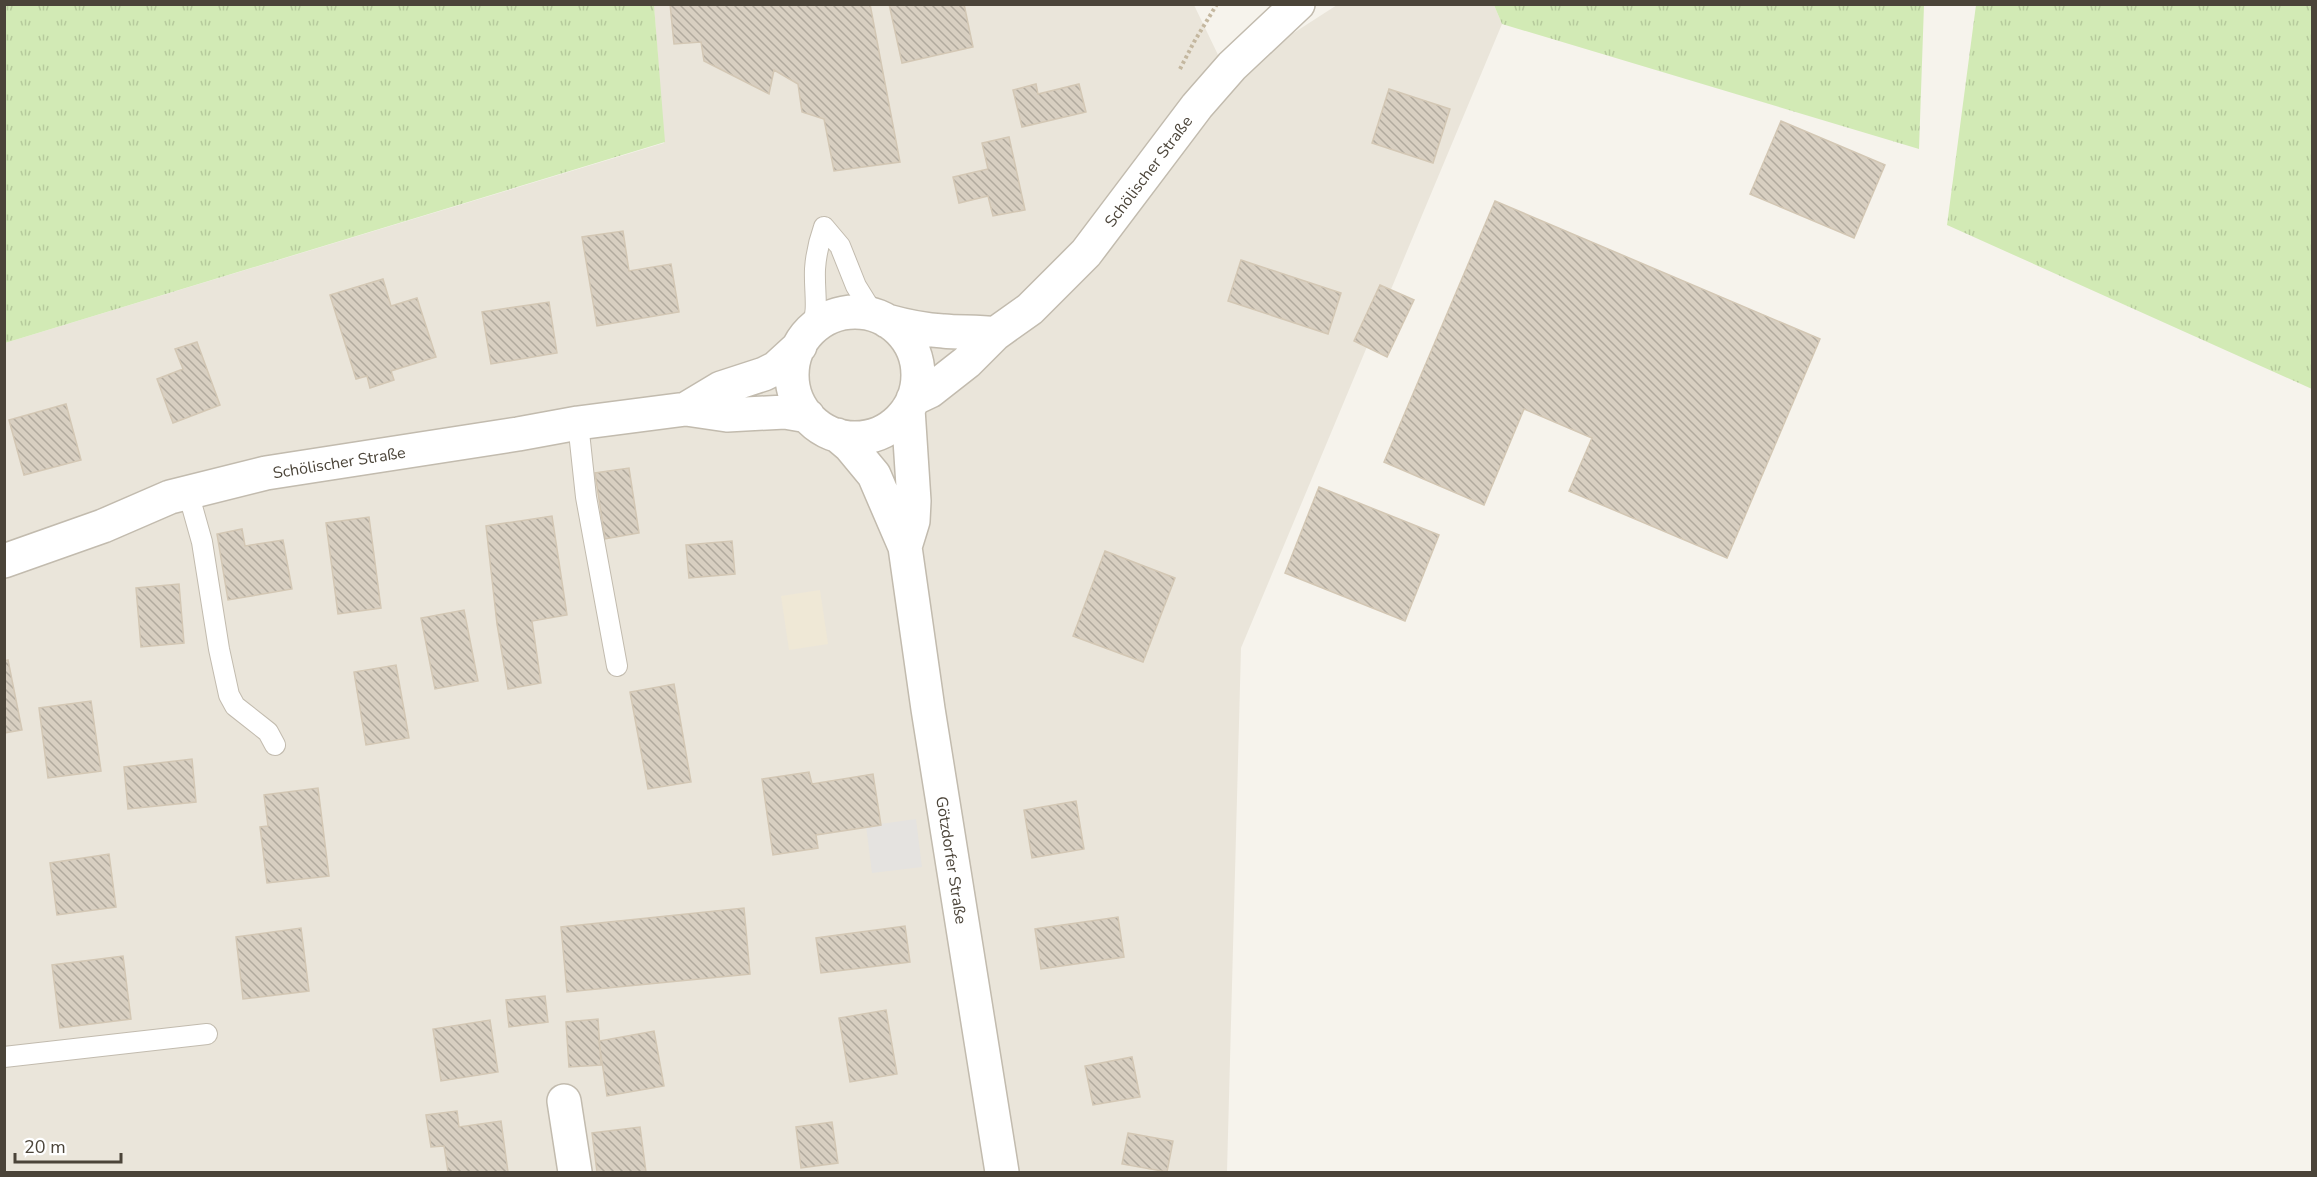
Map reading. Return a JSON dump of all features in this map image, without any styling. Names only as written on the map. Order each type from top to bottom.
[{"type":"street","name":"Schölischer Straße","points":[[911,404],[954,373],[995,334],[1029,309],[1086,253],[1197,106],[1240,58],[1298,4]]},
{"type":"street","points":[[880,318],[904,335],[915,354],[918,377],[911,404],[892,426],[879,434],[858,437],[837,435],[818,426],[808,416],[800,404],[794,385],[793,365],[806,338],[828,318],[861,312],[880,318],[914,329],[943,332],[976,331],[995,334]]},
{"type":"street","name":"Schölischer Straße","points":[[686,409],[721,388],[770,371],[806,338]]},
{"type":"street","name":"Götzdorfer Straße","points":[[905,547],[913,521],[914,501],[911,404]]},
{"type":"street","name":"Schölischer Straße","points":[[4,561],[103,526],[170,497],[266,473],[578,423],[686,409],[727,415],[785,412],[808,416]]},
{"type":"street","name":"Götzdorfer Straße","points":[[837,435],[850,446],[874,475],[896,531],[905,547],[928,709],[1002,1173]]},
{"type":"street","points":[[564,1101],[576,1173]]},
{"type":"lane","points":[[806,338],[817,307],[815,270],[817,248],[824,227],[840,246],[856,286],[880,318]]},
{"type":"lane","points":[[578,423],[585,488],[617,666]]},
{"type":"lane","points":[[188,492],[202,542],[219,649],[229,694],[235,706],[268,732],[275,745]]},
{"type":"lane","points":[[4,1057],[207,1034]]},
{"type":"shaded area","points":[[654,5],[1194,5],[1233,86],[1292,34],[1337,5],[1494,5],[1502,24],[1241,648],[1227,1172],[5,1172],[5,343],[664,143]]},
{"type":"shaded area","points":[[820,590],[828,644],[789,650],[781,596]]},
{"type":"shaded area","points":[[916,819],[922,867],[872,873],[866,826]]},
{"type":"green space","points":[[5,4],[654,5],[665,142],[5,343]]},
{"type":"green space","points":[[1494,5],[1924,5],[1919,149],[1502,24]]},
{"type":"green space","points":[[1976,5],[2312,5],[2312,389],[1947,225]]},
{"type":"building","points":[[670,4],[870,4],[900,162],[834,171],[824,119],[802,112],[798,84],[774,70],[769,94],[704,61],[701,42],[674,44]]},
{"type":"building","points":[[889,4],[964,4],[973,47],[902,63]]},
{"type":"building","points":[[1036,84],[1038,94],[1079,84],[1086,112],[1022,127],[1013,90]]},
{"type":"building","points":[[1389,89],[1450,109],[1433,163],[1372,143]]},
{"type":"building","points":[[1781,121],[1885,165],[1854,238],[1750,194]]},
{"type":"building","points":[[1009,137],[1025,210],[993,216],[988,196],[959,203],[953,177],[988,169],[982,143]]},
{"type":"building","points":[[1495,201],[1820,339],[1727,558],[1569,491],[1592,438],[1524,409],[1484,505],[1384,462]]},
{"type":"building","points":[[623,231],[629,271],[671,264],[679,312],[597,326],[582,237]]},
{"type":"building","points":[[1241,260],[1341,293],[1328,334],[1228,301]]},
{"type":"building","points":[[383,279],[391,306],[417,298],[436,357],[391,371],[394,380],[370,388],[367,376],[356,379],[330,295]]},
{"type":"building","points":[[1380,285],[1414,300],[1387,357],[1354,341]]},
{"type":"building","points":[[549,302],[557,353],[491,364],[482,312]]},
{"type":"building","points":[[197,342],[220,405],[173,423],[157,379],[183,369],[175,349]]},
{"type":"building","points":[[66,404],[81,460],[24,475],[9,420]]},
{"type":"building","points":[[629,468],[639,533],[605,539],[595,473]]},
{"type":"building","points":[[1319,487],[1439,535],[1405,621],[1285,573]]},
{"type":"building","points":[[552,516],[567,615],[532,621],[541,683],[508,689],[497,624],[486,526]]},
{"type":"building","points":[[369,517],[381,608],[338,614],[326,523]]},
{"type":"building","points":[[242,529],[245,546],[283,540],[292,589],[228,600],[217,534]]},
{"type":"building","points":[[732,541],[735,574],[689,578],[686,545]]},
{"type":"building","points":[[1105,551],[1175,578],[1143,662],[1073,636]]},
{"type":"building","points":[[179,584],[184,643],[141,647],[136,588]]},
{"type":"building","points":[[464,610],[478,681],[435,689],[421,618]]},
{"type":"building","points":[[8,660],[22,730],[4,733],[4,661]]},
{"type":"building","points":[[396,665],[409,738],[366,745],[354,672]]},
{"type":"building","points":[[674,684],[691,782],[648,789],[630,692]]},
{"type":"building","points":[[91,701],[101,771],[48,778],[39,708]]},
{"type":"building","points":[[192,759],[196,802],[128,809],[124,767]]},
{"type":"building","points":[[809,772],[812,784],[873,774],[881,825],[816,835],[818,848],[773,855],[762,779]]},
{"type":"building","points":[[318,788],[329,876],[267,883],[260,827],[268,826],[264,795]]},
{"type":"building","points":[[1076,801],[1084,849],[1032,858],[1024,810]]},
{"type":"building","points":[[109,854],[116,907],[57,915],[50,863]]},
{"type":"building","points":[[744,908],[750,974],[567,992],[561,927]]},
{"type":"building","points":[[1118,917],[1124,957],[1041,969],[1035,929]]},
{"type":"building","points":[[905,926],[910,962],[821,973],[816,938]]},
{"type":"building","points":[[301,928],[309,991],[243,999],[236,937]]},
{"type":"building","points":[[123,956],[131,1019],[60,1028],[52,965]]},
{"type":"building","points":[[545,996],[548,1022],[509,1027],[506,1000]]},
{"type":"building","points":[[886,1010],[897,1074],[850,1082],[839,1018]]},
{"type":"building","points":[[598,1019],[601,1065],[569,1067],[566,1022]]},
{"type":"building","points":[[490,1020],[498,1072],[441,1081],[433,1029]]},
{"type":"building","points":[[654,1031],[664,1086],[607,1096],[599,1041]]},
{"type":"building","points":[[1132,1057],[1140,1097],[1093,1105],[1085,1066]]},
{"type":"building","points":[[457,1111],[459,1127],[501,1121],[508,1172],[448,1172],[444,1146],[431,1147],[426,1115]]},
{"type":"building","points":[[832,1122],[838,1163],[801,1168],[796,1127]]},
{"type":"building","points":[[640,1127],[646,1172],[597,1172],[592,1133]]},
{"type":"building","points":[[1128,1133],[1173,1141],[1167,1172],[1122,1164]]}]
